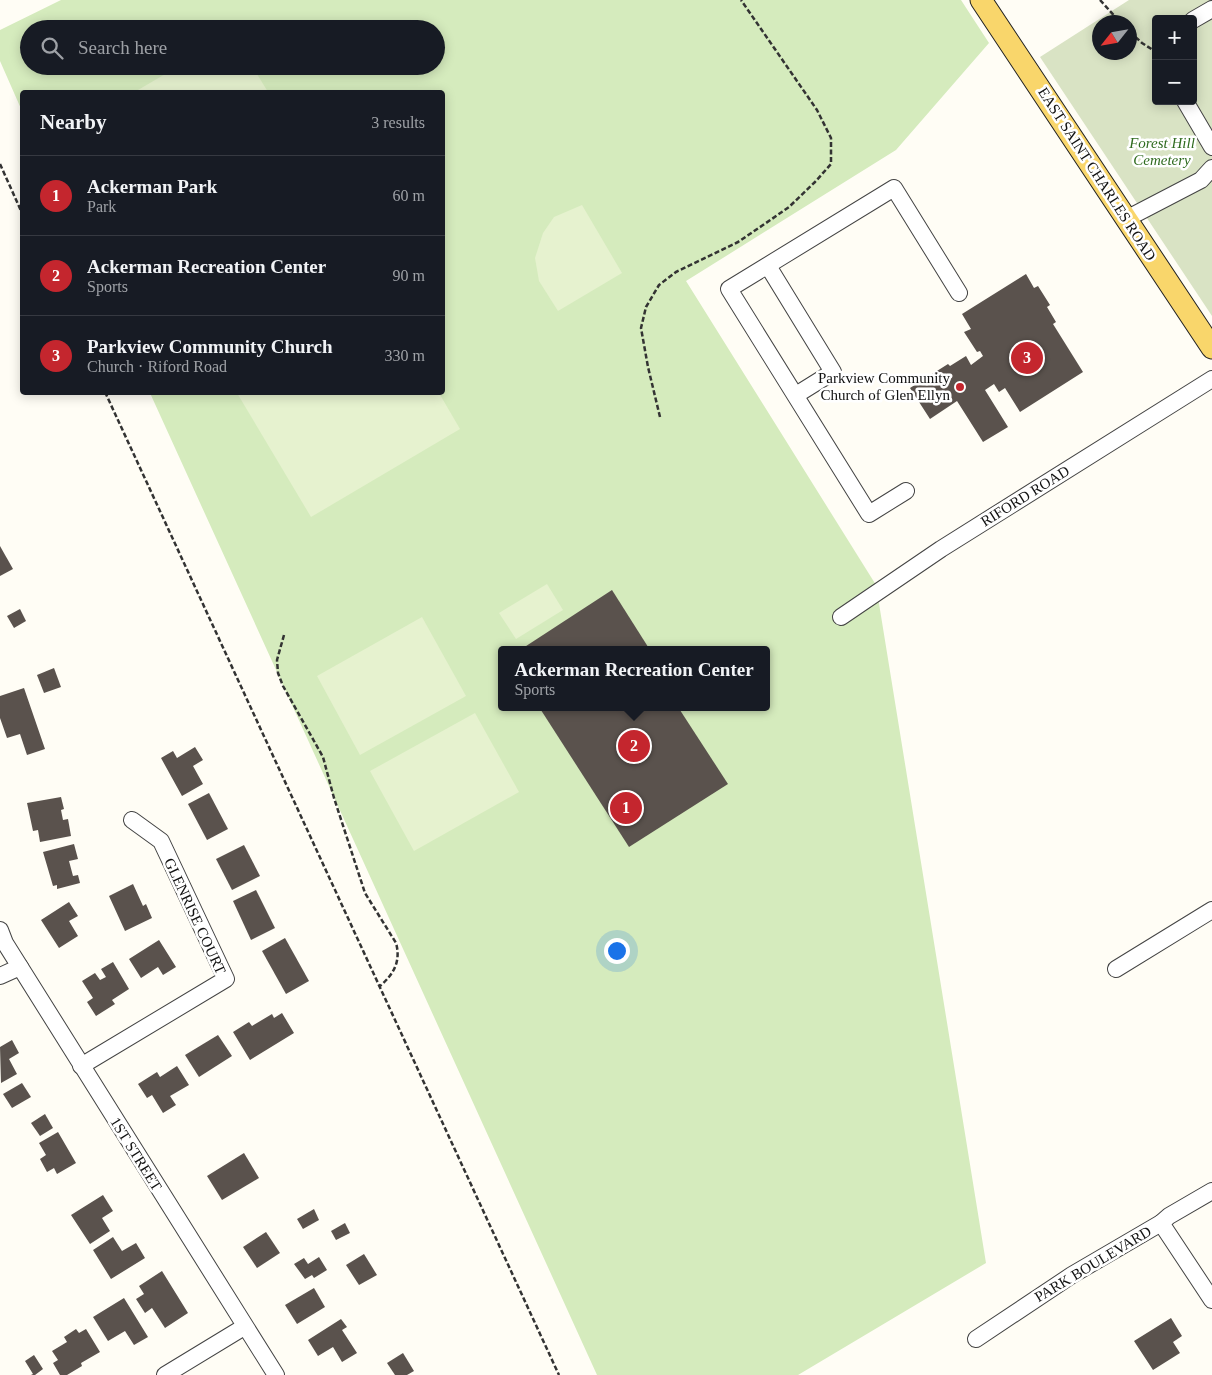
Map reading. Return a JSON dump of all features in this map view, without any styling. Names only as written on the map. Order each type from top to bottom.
[{"type":"main road","name":"EAST SAINT CHARLES ROAD","points":[[981,0],[1212,348]]},
{"type":"street","points":[[1197,18],[1212,9]]},
{"type":"street","points":[[1187,105],[1212,147]]},
{"type":"street","points":[[1126,219],[1201,180],[1212,168]]},
{"type":"street","points":[[906,491],[869,514],[729,290],[894,188],[959,293]]},
{"type":"street","points":[[768,266],[833,372],[796,395]]},
{"type":"street","name":"RIFORD ROAD","points":[[841,617],[942,549],[1212,379]]},
{"type":"street","name":"GLENRISE COURT","points":[[81,1066],[226,979],[161,841],[132,820]]},
{"type":"street","points":[[1116,969],[1212,910]]},
{"type":"street","name":"1ST STREET","points":[[0,930],[5,943],[81,1066],[276,1375]]},
{"type":"street","points":[[0,976],[20,967]]},
{"type":"street","name":"PARK BOULEVARD","points":[[976,1339],[1072,1275],[1162,1223],[1169,1216],[1212,1191]]},
{"type":"street","points":[[1162,1223],[1212,1300]]},
{"type":"street","points":[[165,1375],[244,1327]]},
{"type":"path","points":[[660,417],[641,328],[646,307],[659,286],[676,272],[738,242],[766,223],[789,206],[831,164],[831,138],[817,110],[740,0]]},
{"type":"path","points":[[1100,0],[1114,15]]},
{"type":"path","points":[[1137,39],[1152,50]]},
{"type":"path","points":[[0,164],[20,209]]},
{"type":"path","points":[[106,395],[559,1375]]},
{"type":"path","points":[[284,635],[277,660],[282,686],[323,757],[334,798],[365,893],[396,943],[398,952],[397,965],[389,978],[380,986]]},
{"type":"green space","points":[[61,0],[961,0],[989,43],[896,150],[686,281],[876,585],[986,1263],[798,1375],[597,1375],[151,395],[445,395],[445,90],[20,90],[20,106],[0,61],[0,30],[20,20],[20,75],[445,75],[445,20],[20,20]]},
{"type":"green space","name":"Forest Hill Cemetery","points":[[1129,0],[1212,0],[1212,316],[1040,57],[1092,24],[1092,60],[1137,60],[1137,15],[1106,15]]},
{"type":"green space","points":[[164,75],[258,75],[267,90],[138,90]]},
{"type":"green space","points":[[582,205],[622,273],[558,311],[539,281],[535,258],[543,233],[554,217]]},
{"type":"green space","points":[[238,395],[440,395],[460,429],[311,517]]},
{"type":"green space","points":[[547,584],[563,610],[516,639],[499,613]]},
{"type":"green space","points":[[422,617],[466,696],[360,755],[317,676]]},
{"type":"green space","points":[[475,713],[519,792],[414,851],[370,771]]},
{"type":"building","points":[[1026,274],[1034,288],[1038,286],[1050,305],[1047,307],[1056,322],[1053,324],[1083,372],[1020,412],[1005,388],[999,392],[994,384],[985,390],[1008,427],[983,442],[957,401],[930,419],[910,388],[948,364],[950,366],[966,356],[971,365],[983,356],[980,351],[977,352],[964,332],[971,329],[962,314]]},
{"type":"building","points":[[0,546],[13,569],[0,576]]},
{"type":"building","points":[[612,590],[647,646],[526,646]]},
{"type":"building","points":[[20,609],[26,621],[14,628],[7,616]]},
{"type":"building","points":[[54,668],[61,687],[44,693],[37,675]]},
{"type":"building","points":[[24,688],[45,749],[27,755],[20,734],[7,738],[0,718],[0,696]]},
{"type":"building","points":[[542,711],[681,711],[728,784],[629,847]]},
{"type":"building","points":[[195,747],[203,760],[193,766],[203,784],[182,796],[161,758],[173,751],[177,758]]},
{"type":"building","points":[[209,793],[228,829],[207,840],[188,804]]},
{"type":"building","points":[[61,797],[64,809],[61,810],[63,820],[68,819],[71,836],[40,842],[38,830],[33,831],[27,803]]},
{"type":"building","points":[[74,844],[78,859],[69,861],[73,876],[78,875],[80,883],[57,889],[57,885],[53,886],[43,852]]},
{"type":"building","points":[[244,845],[260,876],[232,890],[216,859]]},
{"type":"building","points":[[133,884],[143,906],[146,904],[152,918],[125,931],[109,896]]},
{"type":"building","points":[[256,890],[275,928],[251,940],[233,901]]},
{"type":"building","points":[[69,902],[78,916],[69,921],[78,936],[59,948],[41,920]]},
{"type":"building","points":[[285,938],[309,981],[286,994],[262,951]]},
{"type":"building","points":[[159,940],[176,967],[163,975],[158,967],[141,978],[129,959]]},
{"type":"building","points":[[113,962],[129,989],[112,1000],[115,1004],[96,1016],[87,1002],[93,998],[82,981],[95,973],[100,980],[106,977],[101,969]]},
{"type":"building","points":[[282,1013],[294,1033],[250,1060],[233,1032],[249,1022],[252,1026],[272,1014],[274,1018]]},
{"type":"building","points":[[218,1035],[232,1056],[199,1077],[185,1055]]},
{"type":"building","points":[[12,1040],[19,1053],[9,1059],[17,1074],[1,1083],[0,1047]]},
{"type":"building","points":[[177,1066],[189,1085],[170,1096],[176,1105],[163,1113],[152,1095],[147,1098],[138,1084],[157,1072],[160,1077]]},
{"type":"building","points":[[22,1083],[31,1097],[12,1108],[3,1094]]},
{"type":"building","points":[[45,1114],[53,1128],[40,1136],[31,1123]]},
{"type":"building","points":[[58,1132],[76,1163],[57,1174],[54,1168],[47,1172],[40,1159],[46,1155],[39,1143]]},
{"type":"building","points":[[244,1153],[259,1178],[222,1200],[207,1176]]},
{"type":"building","points":[[103,1195],[113,1211],[102,1218],[110,1231],[90,1244],[71,1215]]},
{"type":"building","points":[[314,1209],[319,1220],[303,1229],[297,1219]]},
{"type":"building","points":[[345,1223],[350,1233],[336,1240],[331,1231]]},
{"type":"building","points":[[266,1232],[280,1253],[257,1268],[243,1247]]},
{"type":"building","points":[[113,1237],[122,1251],[136,1243],[145,1258],[111,1279],[93,1250]]},
{"type":"building","points":[[364,1254],[377,1275],[359,1285],[346,1265]]},
{"type":"building","points":[[319,1257],[327,1270],[314,1278],[312,1275],[305,1279],[294,1264],[304,1258],[308,1264]]},
{"type":"building","points":[[162,1271],[188,1313],[165,1328],[152,1308],[145,1313],[136,1299],[144,1294],[139,1286]]},
{"type":"building","points":[[314,1288],[325,1307],[297,1324],[285,1305]]},
{"type":"building","points":[[124,1298],[148,1337],[134,1345],[125,1331],[108,1341],[93,1317]]},
{"type":"building","points":[[1171,1318],[1182,1336],[1173,1342],[1180,1353],[1153,1370],[1134,1341]]},
{"type":"building","points":[[341,1319],[347,1327],[342,1330],[357,1353],[342,1362],[333,1347],[318,1356],[308,1340]]},
{"type":"building","points":[[76,1329],[79,1333],[86,1329],[100,1352],[81,1363],[82,1366],[67,1375],[60,1375],[53,1363],[58,1360],[52,1351],[67,1342],[64,1337]]},
{"type":"building","points":[[403,1353],[414,1371],[407,1375],[395,1375],[387,1363]]},
{"type":"building","points":[[34,1355],[43,1369],[35,1375],[31,1375],[33,1374],[25,1361]]},
{"type":"place","name":"Parkview Community Church","points":[[1027,358]]},
{"type":"place","name":"Parkview Community Church of Glen Ellyn","points":[[960,387]]},
{"type":"place","name":"Ackerman Recreation Center","points":[[634,746]]},
{"type":"place","name":"Ackerman Park","points":[[626,808]]}]
